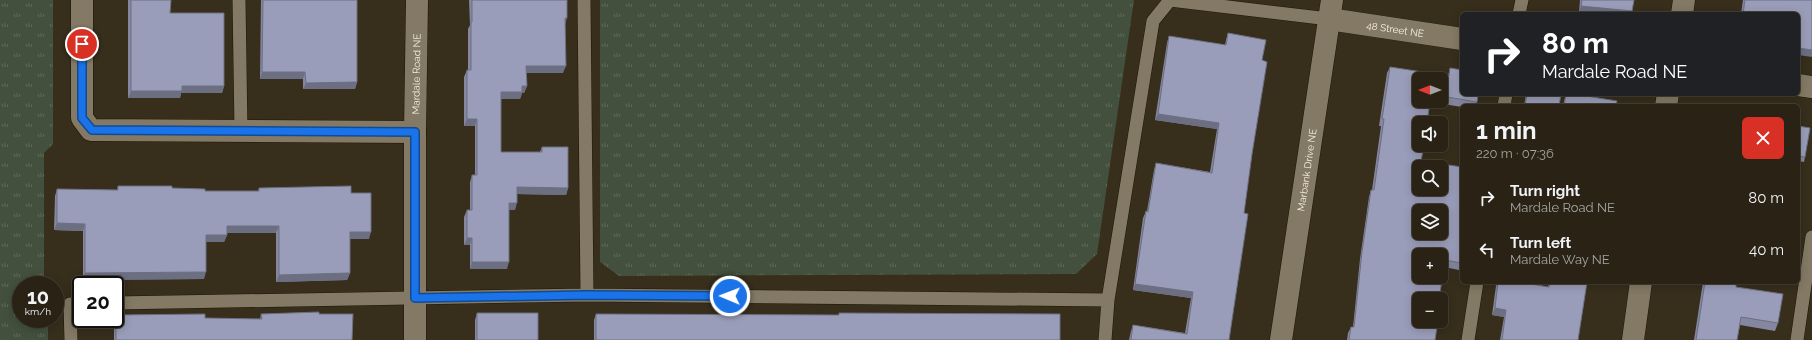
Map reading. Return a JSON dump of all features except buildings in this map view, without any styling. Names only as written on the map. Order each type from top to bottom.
[{"type":"street","points":[[82,0],[82,118],[92,130],[415,132]]},
{"type":"street","name":"Mardale Road NE","points":[[415,340],[415,132],[417,0]]},
{"type":"street","points":[[1682,12],[1684,0]]},
{"type":"street","name":"48 Street NE","points":[[1330,10],[1460,39]]},
{"type":"street","name":"Marbank Drive NE","points":[[1280,340],[1330,10]]},
{"type":"street","points":[[1800,85],[1812,87]]},
{"type":"street","points":[[1633,340],[1641,284]]},
{"type":"lane","points":[[239,0],[241,131]]},
{"type":"lane","points":[[584,0],[587,295]]},
{"type":"lane","points":[[1105,340],[1108,300],[1153,21],[1170,0],[1330,10]]},
{"type":"lane","points":[[1519,12],[1522,0]]},
{"type":"lane","points":[[1797,340],[1812,237]]},
{"type":"lane","points":[[1468,340],[1477,284]]},
{"type":"lane","points":[[124,303],[587,295],[1108,300]]},
{"type":"lane","points":[[71,340],[70,304],[72,304]]},
{"type":"green space","points":[[0,0],[53,0],[53,144],[44,153],[44,276],[12,276],[12,328],[48,328],[48,340],[0,340]]},
{"type":"green space","points":[[600,0],[1134,0],[1097,254],[1076,274],[619,276],[600,262]]},
{"type":"route","points":[[82,44],[82,118],[92,130],[415,132],[415,298],[587,295],[730,296]]}]
